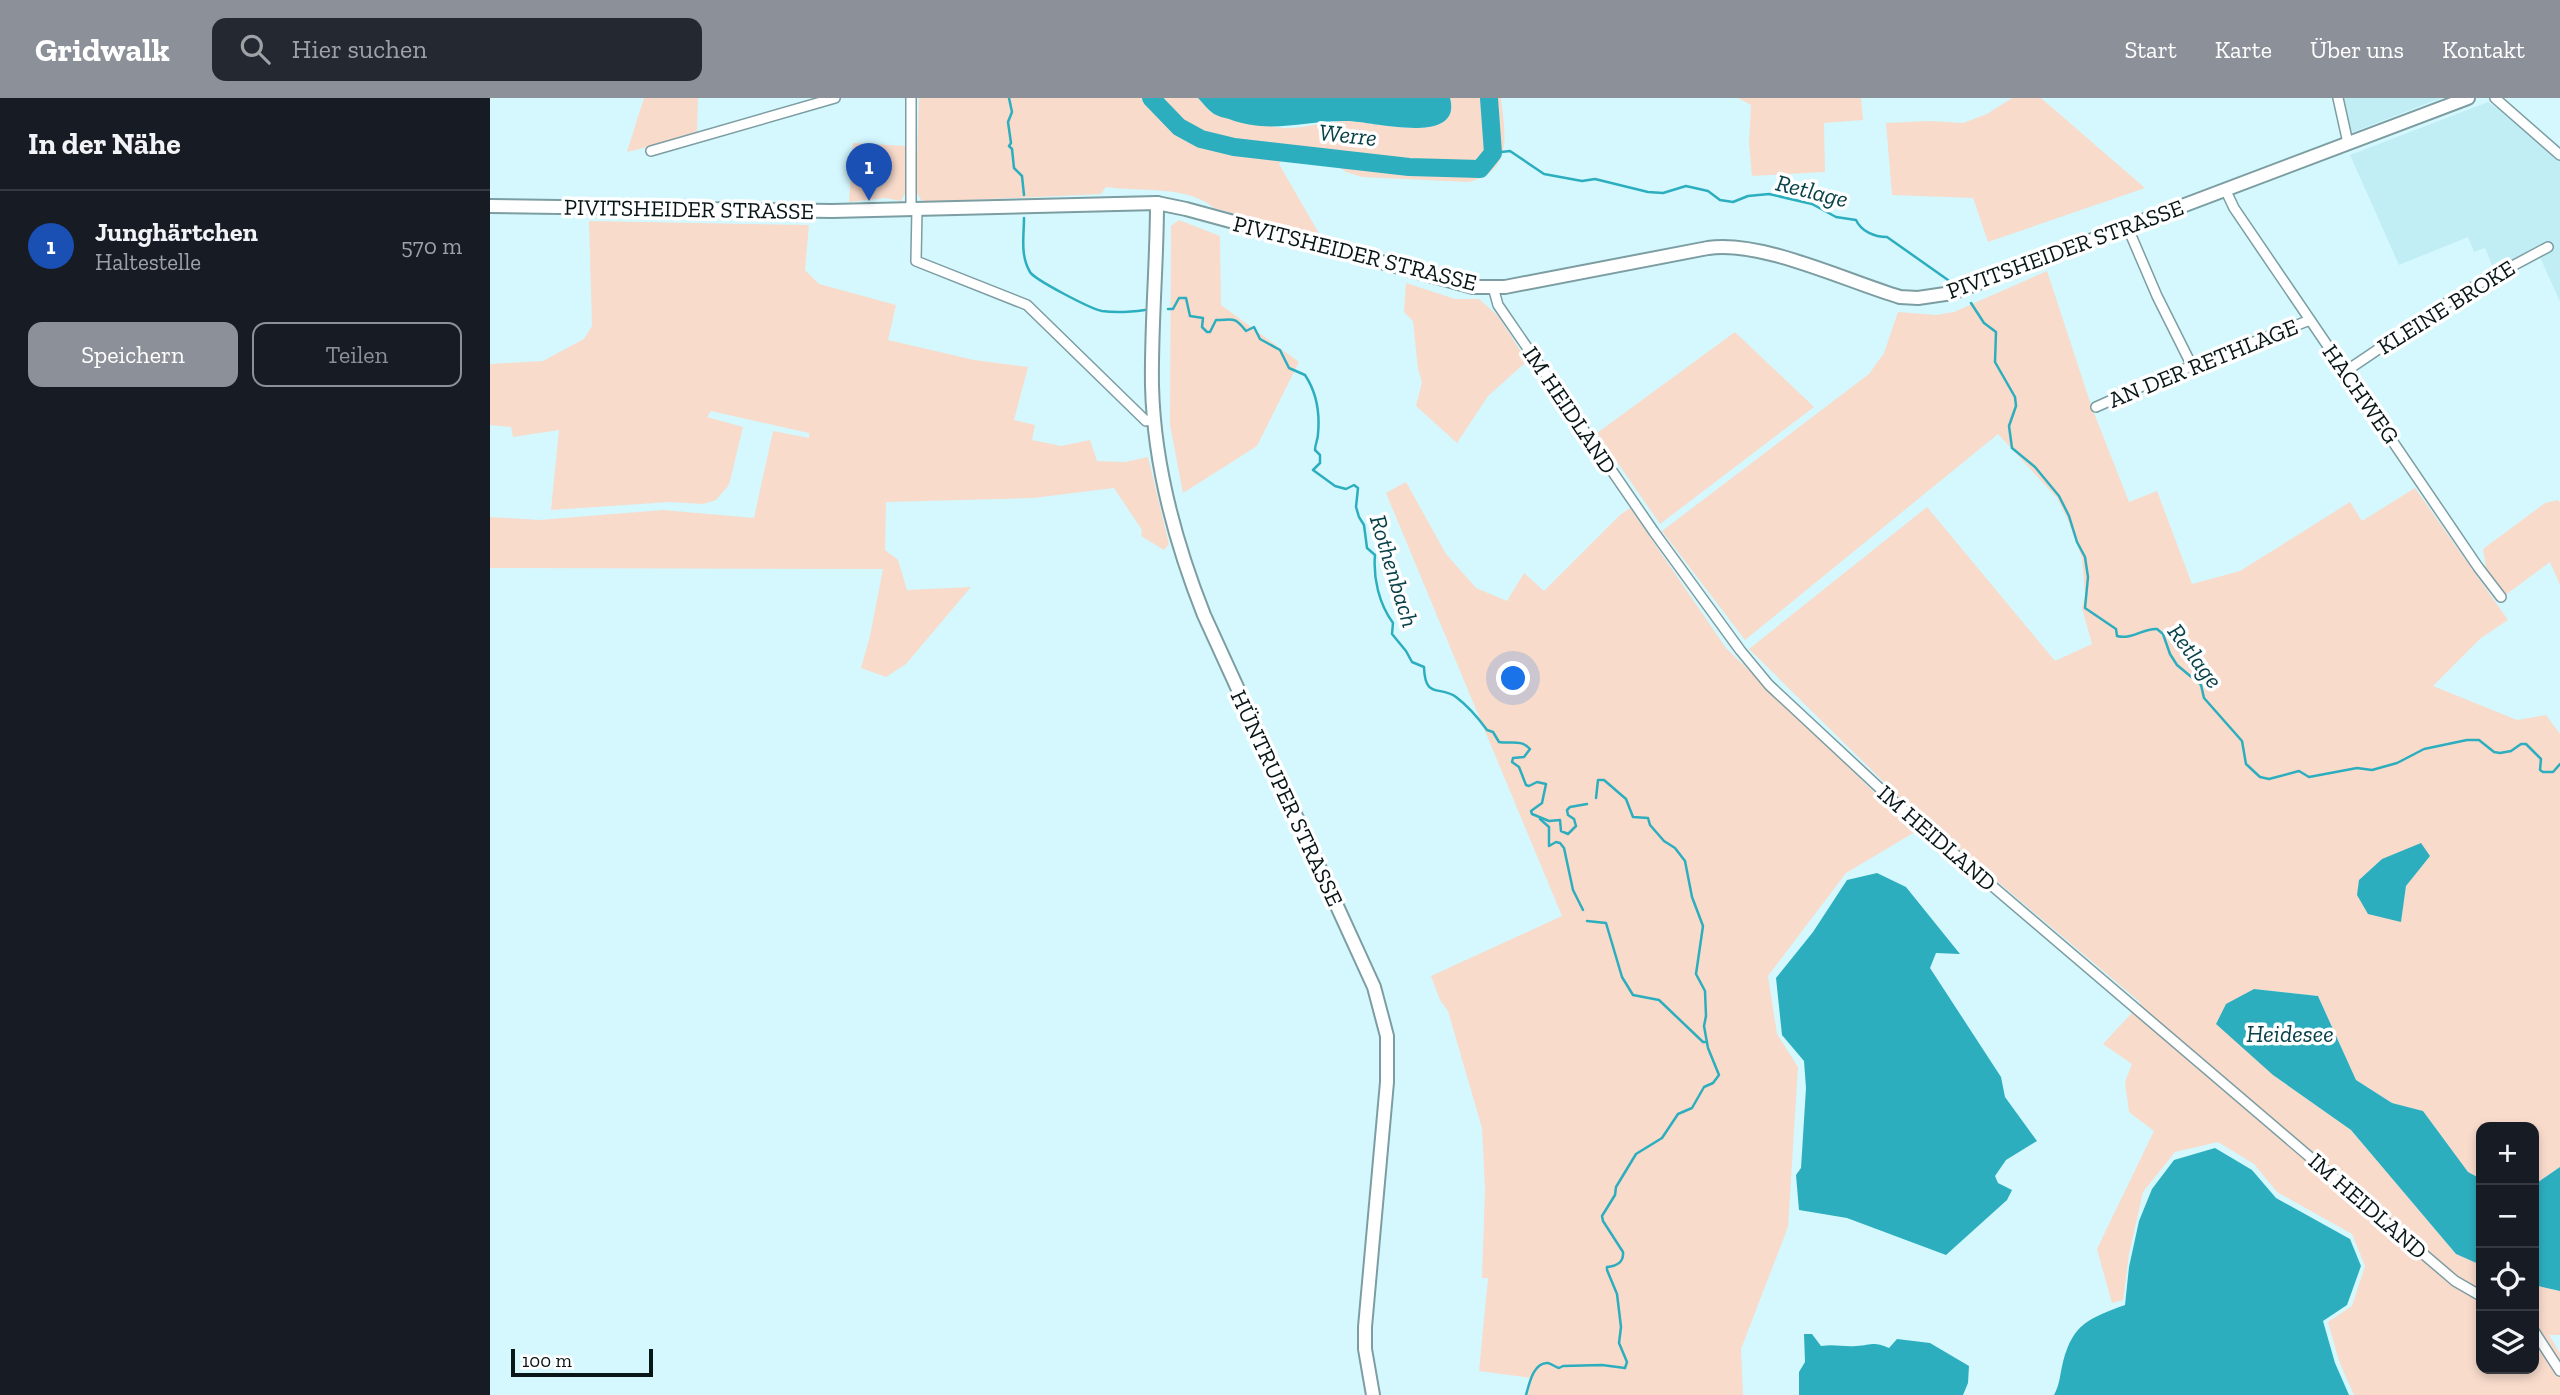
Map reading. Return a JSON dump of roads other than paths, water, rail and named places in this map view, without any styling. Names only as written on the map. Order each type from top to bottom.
[{"type":"main road","name":"PIVITSHEIDER STRASSE","points":[[490,206],[832,211],[1157,203],[1452,283],[1493,287],[1708,248],[1735,247],[1760,251],[1900,297],[1918,298],[1952,293],[2468,98]]},
{"type":"main road","name":"HÜNTRUPER STRASSE","points":[[1157,203],[1152,385],[1154,419],[1169,508],[1195,592],[1374,987],[1387,1036],[1385,1119],[1365,1327],[1365,1349],[1373,1395]]},
{"type":"street","points":[[651,150],[835,98]]},
{"type":"street","points":[[911,98],[916,261],[1027,305],[1146,421],[1154,419]]},
{"type":"street","points":[[2338,98],[2348,143]]},
{"type":"street","points":[[2495,98],[2560,155]]},
{"type":"street","name":"HACHWEG","points":[[2225,189],[2234,208],[2501,597]]},
{"type":"street","points":[[2127,226],[2157,296],[2192,366]]},
{"type":"street","name":"KLEINE BROKE","points":[[2346,371],[2460,294],[2548,247]]},
{"type":"street","name":"IM HEIDLAND","points":[[1493,287],[1498,305],[1654,533],[1769,685],[1912,817],[2455,1281],[2476,1293]]},
{"type":"street","name":"AN DER RETHLAGE","points":[[2096,407],[2310,320]]},
{"type":"street","points":[[2539,1339],[2560,1371]]},
{"type":"water","points":[[1198,98],[1450,98],[1450,113],[1443,122],[1429,127],[1394,127],[1347,121],[1259,126],[1216,115]]},
{"type":"water","points":[[2421,843],[2430,856],[2406,886],[2401,922],[2368,914],[2357,895],[2359,880],[2382,859]]},
{"type":"water","points":[[1877,873],[1906,887],[1960,954],[1936,953],[1930,968],[2001,1077],[2005,1097],[2037,1141],[2006,1160],[1995,1176],[1998,1183],[2012,1190],[2007,1200],[1946,1255],[1847,1218],[1799,1210],[1796,1175],[1801,1168],[1806,1088],[1804,1061],[1782,1035],[1776,978],[1813,932],[1847,880]]},
{"type":"water","name":"Heidesee","points":[[2254,989],[2318,996],[2356,1080],[2392,1103],[2423,1111],[2468,1172],[2476,1176],[2476,1263],[2456,1254],[2351,1130],[2273,1075],[2216,1024],[2226,1004]]},
{"type":"water","points":[[2215,1148],[2252,1170],[2276,1198],[2350,1239],[2361,1266],[2347,1305],[2323,1321],[2335,1363],[2349,1395],[2054,1395],[2067,1349],[2078,1330],[2093,1318],[2125,1305],[2129,1267],[2139,1221],[2152,1189],[2174,1160]]},
{"type":"water","points":[[2560,1167],[2560,1291],[2539,1286],[2539,1182]]},
{"type":"water","points":[[1804,1334],[1812,1334],[1821,1346],[1876,1344],[1889,1348],[1897,1339],[1930,1343],[1969,1366],[1968,1383],[1963,1395],[1799,1395],[1799,1372],[1805,1362]]},
{"type":"waterway","name":"Rothenbach","points":[[1009,98],[1012,112],[1008,122],[1011,143],[1009,146],[1012,149],[1014,168],[1022,176],[1024,195]]},
{"type":"waterway","name":"Werre","points":[[1151,98],[1179,127],[1201,139],[1234,147],[1409,167],[1480,169],[1493,153],[1489,98]]},
{"type":"waterway","name":"Retlage","points":[[1493,153],[1510,151],[1544,174],[1582,181],[1595,179],[1648,192],[1663,193],[1686,186],[1708,191],[1720,200],[1733,202],[1748,196],[1769,194],[1812,204],[1836,217],[1856,220],[1873,235],[1887,237],[1948,280]]},
{"type":"waterway","name":"Rothenbach","points":[[1024,218],[1025,259],[1034,276],[1064,294],[1102,311],[1145,310]]},
{"type":"waterway","name":"Rothenbach","points":[[1168,309],[1173,309],[1179,298],[1186,298],[1190,316],[1203,318],[1202,327],[1207,332],[1210,332],[1216,320],[1233,320],[1246,331],[1254,327],[1260,339],[1280,350],[1289,368],[1305,375],[1315,396],[1318,411],[1319,426],[1315,450],[1320,455],[1320,463],[1313,470],[1335,486],[1346,489],[1354,485],[1358,488],[1356,507],[1364,525],[1367,548],[1375,555],[1378,590],[1393,623],[1392,634],[1412,662],[1424,667],[1430,688],[1450,694],[1465,704],[1487,730],[1493,732],[1499,742],[1519,743],[1530,749],[1524,757],[1513,758],[1512,762],[1519,767],[1526,785],[1537,782],[1546,784],[1542,803],[1531,811],[1532,814],[1549,821],[1560,820],[1561,831],[1568,834],[1576,826],[1567,810],[1587,804]]},
{"type":"waterway","name":"Retlage","points":[[1971,303],[1984,323],[1996,332],[1995,362],[2015,397],[2016,406],[2009,426],[2012,448],[2035,467],[2059,496],[2085,557],[2088,577],[2085,608],[2116,629],[2117,636],[2128,636],[2152,629],[2163,634],[2177,665],[2201,685],[2204,698],[2242,741],[2246,764],[2260,777],[2269,779],[2299,771],[2309,777],[2357,768],[2372,770],[2397,763],[2424,749],[2467,740],[2479,740],[2494,752],[2500,753],[2526,744],[2541,759],[2540,770],[2543,772],[2553,772],[2560,764]]},
{"type":"waterway","name":"Rothenbach","points":[[1526,1395],[1532,1375],[1543,1364],[1548,1363],[1559,1368],[1602,1365],[1625,1368],[1627,1362],[1619,1343],[1621,1327],[1617,1294],[1607,1270],[1607,1267],[1621,1261],[1623,1252],[1602,1216],[1636,1154],[1662,1138],[1678,1114],[1692,1108],[1704,1087],[1713,1083],[1719,1075],[1708,1048],[1704,1026],[1705,991],[1696,974],[1703,926],[1692,897],[1685,861],[1650,825],[1648,818],[1633,817],[1626,799],[1604,780],[1598,780],[1596,798]]},
{"type":"waterway","points":[[1540,819],[1549,827],[1549,846],[1556,842],[1564,848],[1573,890],[1583,910]]},
{"type":"waterway","points":[[1587,921],[1606,923],[1622,977],[1633,995],[1659,1000],[1703,1042],[1707,1042]]},
{"type":"place","name":"Junghärtchen","points":[[869,201]]}]
